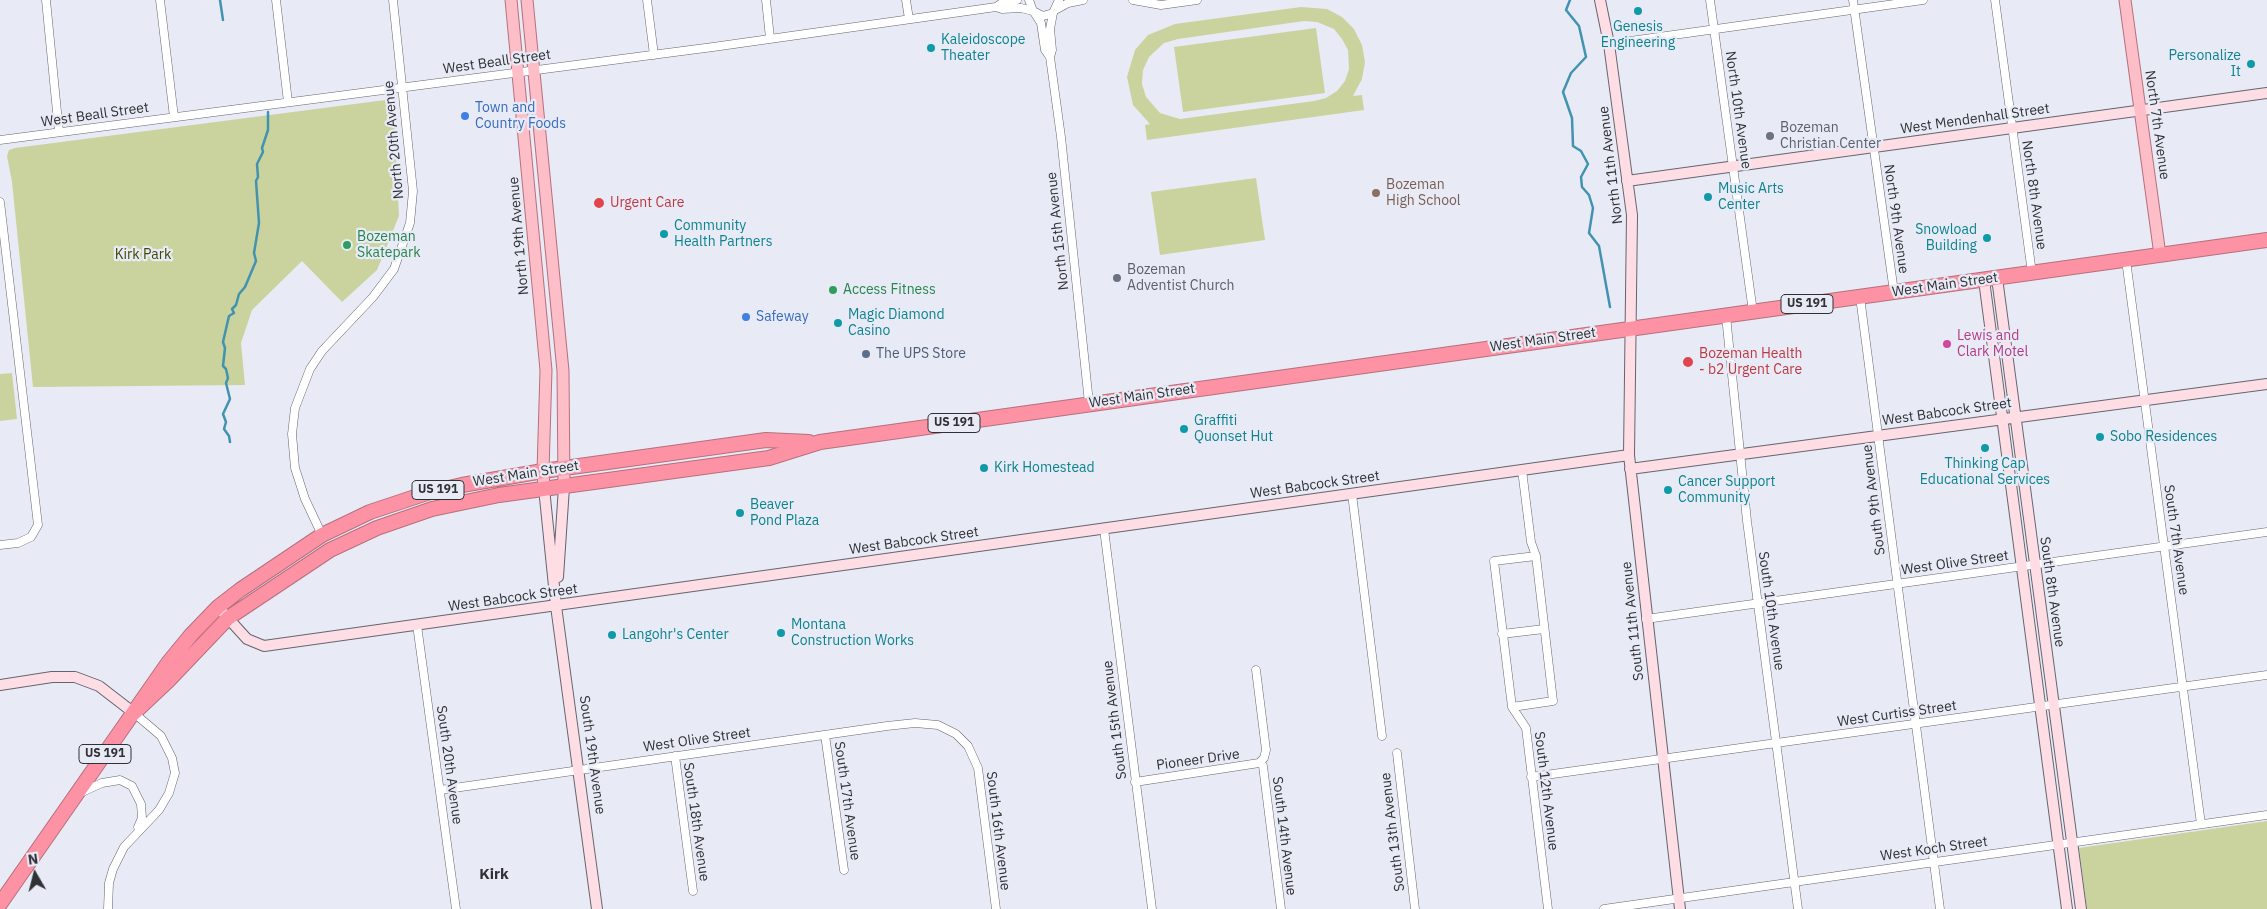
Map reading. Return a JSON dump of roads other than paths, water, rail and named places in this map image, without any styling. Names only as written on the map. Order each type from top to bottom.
[{"type":"highway","name":"West Main Street","points":[[134,713],[168,681],[228,618],[330,550],[376,528],[432,509],[544,488],[769,458],[820,442],[2267,240]]},
{"type":"highway","name":"West Main Street","points":[[0,904],[168,663],[218,607],[287,557],[322,536],[370,512],[427,493],[542,471],[766,440],[820,442]]},
{"type":"main road","name":"North 19th Avenue","points":[[511,0],[546,370],[542,471]]},
{"type":"main road","points":[[527,0],[563,371],[563,468]]},
{"type":"main road","name":"North 7th Avenue","points":[[2125,0],[2160,255]]},
{"type":"main road","name":"South 19th Avenue","points":[[563,468],[564,486]]},
{"type":"main road","name":"South 19th Avenue","points":[[542,471],[544,488]]},
{"type":"street","points":[[46,0],[60,132]]},
{"type":"street","points":[[160,0],[174,117]]},
{"type":"street","points":[[276,0],[288,102]]},
{"type":"street","name":"North 20th Avenue","points":[[322,536],[305,499],[295,468],[292,434],[295,408],[310,369],[322,351],[373,297],[394,269],[404,245],[410,223],[413,191],[393,0]]},
{"type":"street","points":[[647,0],[654,55]]},
{"type":"street","points":[[766,0],[770,38]]},
{"type":"street","points":[[906,0],[909,18]]},
{"type":"street","name":"West Beall Street","points":[[996,7],[1002,3],[1017,0]]},
{"type":"street","name":"North 15th Avenue","points":[[1029,0],[1033,12],[1041,23],[1045,50],[1050,57]]},
{"type":"street","name":"North 15th Avenue","points":[[1059,0],[1050,29],[1052,50],[1050,57],[1061,137],[1089,403]]},
{"type":"street","points":[[1055,11],[1068,3],[1083,0]]},
{"type":"street","points":[[1133,0],[1160,5],[1197,0]]},
{"type":"street","name":"North 11th Avenue","points":[[1600,0],[1609,44],[1628,181],[1633,239],[1630,328]]},
{"type":"street","name":"North 10th Avenue","points":[[1710,0],[1753,312]]},
{"type":"street","name":"North 9th Avenue","points":[[1853,0],[1894,292]]},
{"type":"street","points":[[1609,44],[1923,0]]},
{"type":"street","name":"North 8th Avenue","points":[[1995,0],[2032,274]]},
{"type":"street","name":"West Beall Street","points":[[0,140],[402,88],[518,71],[654,55],[996,7],[1002,9],[1021,8],[1044,16],[1055,11]]},
{"type":"street","name":"West Mendenhall Street","points":[[1628,181],[2267,93]]},
{"type":"street","points":[[0,202],[38,525],[31,537],[18,543],[0,545]]},
{"type":"street","name":"South 7th Avenue","points":[[2126,260],[2201,824]]},
{"type":"street","name":"South 8th Avenue","points":[[1991,279],[2016,417],[2081,909]]},
{"type":"street","name":"South 8th Avenue","points":[[1991,279],[2002,419],[2067,909]]},
{"type":"street","name":"South 9th Avenue","points":[[1860,297],[1940,909]]},
{"type":"street","name":"South 10th Avenue","points":[[1726,316],[1758,603],[1798,909]]},
{"type":"street","name":"South 11th Avenue","points":[[1630,328],[1630,469],[1679,904]]},
{"type":"street","name":"West Babcock Street","points":[[1630,469],[2267,384]]},
{"type":"street","name":"West Babcock Street","points":[[218,607],[248,639],[264,646],[1629,455]]},
{"type":"street","points":[[1512,707],[1553,701],[1536,556],[1531,542],[1522,470]]},
{"type":"street","name":"South 19th Avenue","points":[[556,606],[564,486]]},
{"type":"street","name":"South 19th Avenue","points":[[544,488],[556,606],[580,769],[597,909]]},
{"type":"street","points":[[1352,494],[1382,736]]},
{"type":"street","name":"South 15th Avenue","points":[[1104,528],[1152,909]]},
{"type":"street","name":"West Olive Street","points":[[1646,619],[2267,532]]},
{"type":"street","name":"South 12th Avenue","points":[[1536,556],[1494,561],[1512,707],[1526,728],[1548,909]]},
{"type":"street","name":"South 20th Avenue","points":[[417,625],[456,909]]},
{"type":"street","points":[[1502,634],[1544,629]]},
{"type":"street","name":"Pioneer Drive","points":[[1135,782],[1259,763],[1264,758],[1266,750],[1256,670]]},
{"type":"street","name":"West Curtiss Street","points":[[1531,777],[2267,676]]},
{"type":"street","points":[[0,686],[52,677],[76,677],[99,686],[162,736],[172,758],[175,773],[169,794],[158,810],[136,831],[124,847],[113,869],[109,883],[108,909]]},
{"type":"street","name":"West Olive Street","points":[[440,790],[914,723],[938,725],[956,734]]},
{"type":"street","name":"South 16th Avenue","points":[[956,734],[968,746],[978,768],[996,909]]},
{"type":"street","name":"South 17th Avenue","points":[[825,735],[844,870]]},
{"type":"street","name":"South 13th Avenue","points":[[1397,753],[1415,909]]},
{"type":"street","name":"South 18th Avenue","points":[[675,756],[693,891]]},
{"type":"street","name":"South 14th Avenue","points":[[1263,766],[1281,909]]},
{"type":"street","points":[[76,795],[102,783],[120,780],[132,786],[142,804],[142,818],[136,831]]},
{"type":"street","name":"West Koch Street","points":[[1604,909],[1679,904],[1794,882],[2267,815]]},
{"type":"waterway","points":[[220,0],[223,20]]},
{"type":"waterway","points":[[1570,0],[1566,10],[1579,26],[1586,57],[1571,73],[1563,92],[1572,118],[1573,146],[1581,151],[1588,164],[1581,177],[1582,187],[1589,195],[1593,208],[1589,233],[1599,246],[1610,307]]},
{"type":"waterway","points":[[230,442],[229,436],[224,429],[226,422],[223,414],[230,399],[226,383],[228,378],[226,369],[223,366],[225,348],[223,342],[229,316],[234,313],[232,309],[236,305],[239,294],[245,287],[256,261],[254,253],[259,223],[256,181],[258,177],[257,164],[263,152],[262,148],[268,130],[268,112]]},
{"type":"place","name":"Genesis Engineering","points":[[1638,11]]},
{"type":"place","name":"Kaleidoscope Theater","points":[[931,48]]},
{"type":"place","name":"Personalize It","points":[[2251,64]]},
{"type":"place","name":"Town and Country Foods","points":[[465,116]]},
{"type":"place","name":"Bozeman Christian Center","points":[[1770,136]]},
{"type":"place","name":"Bozeman High School","points":[[1376,193]]},
{"type":"place","name":"Music Arts Center","points":[[1708,197]]},
{"type":"place","name":"Urgent Care","points":[[599,203]]},
{"type":"place","name":"Community Health Partners","points":[[664,234]]},
{"type":"place","name":"Snowload Building","points":[[1987,238]]},
{"type":"place","name":"Bozeman Skatepark","points":[[347,245]]},
{"type":"place","name":"Bozeman Adventist Church","points":[[1117,278]]},
{"type":"place","name":"Access Fitness","points":[[833,290]]},
{"type":"place","name":"Safeway","points":[[746,317]]},
{"type":"place","name":"Magic Diamond Casino","points":[[838,323]]},
{"type":"place","name":"Lewis and Clark Motel","points":[[1947,344]]},
{"type":"place","name":"The UPS Store","points":[[866,354]]},
{"type":"place","name":"Bozeman Health - b2 Urgent Care","points":[[1688,362]]},
{"type":"place","name":"Graffiti Quonset Hut","points":[[1184,429]]},
{"type":"place","name":"Sobo Residences","points":[[2100,437]]},
{"type":"place","name":"Thinking Cap Educational Services","points":[[1985,448]]},
{"type":"place","name":"Kirk Homestead","points":[[984,468]]},
{"type":"place","name":"Cancer Support Community","points":[[1668,490]]},
{"type":"place","name":"Beaver Pond Plaza","points":[[740,513]]},
{"type":"place","name":"Montana Construction Works","points":[[781,633]]},
{"type":"place","name":"Langohr's Center","points":[[612,635]]},
{"type":"district","name":"Kirk","points":[[494,875]]},
{"type":"park label","name":"Kirk Park","points":[[143,255]]}]
